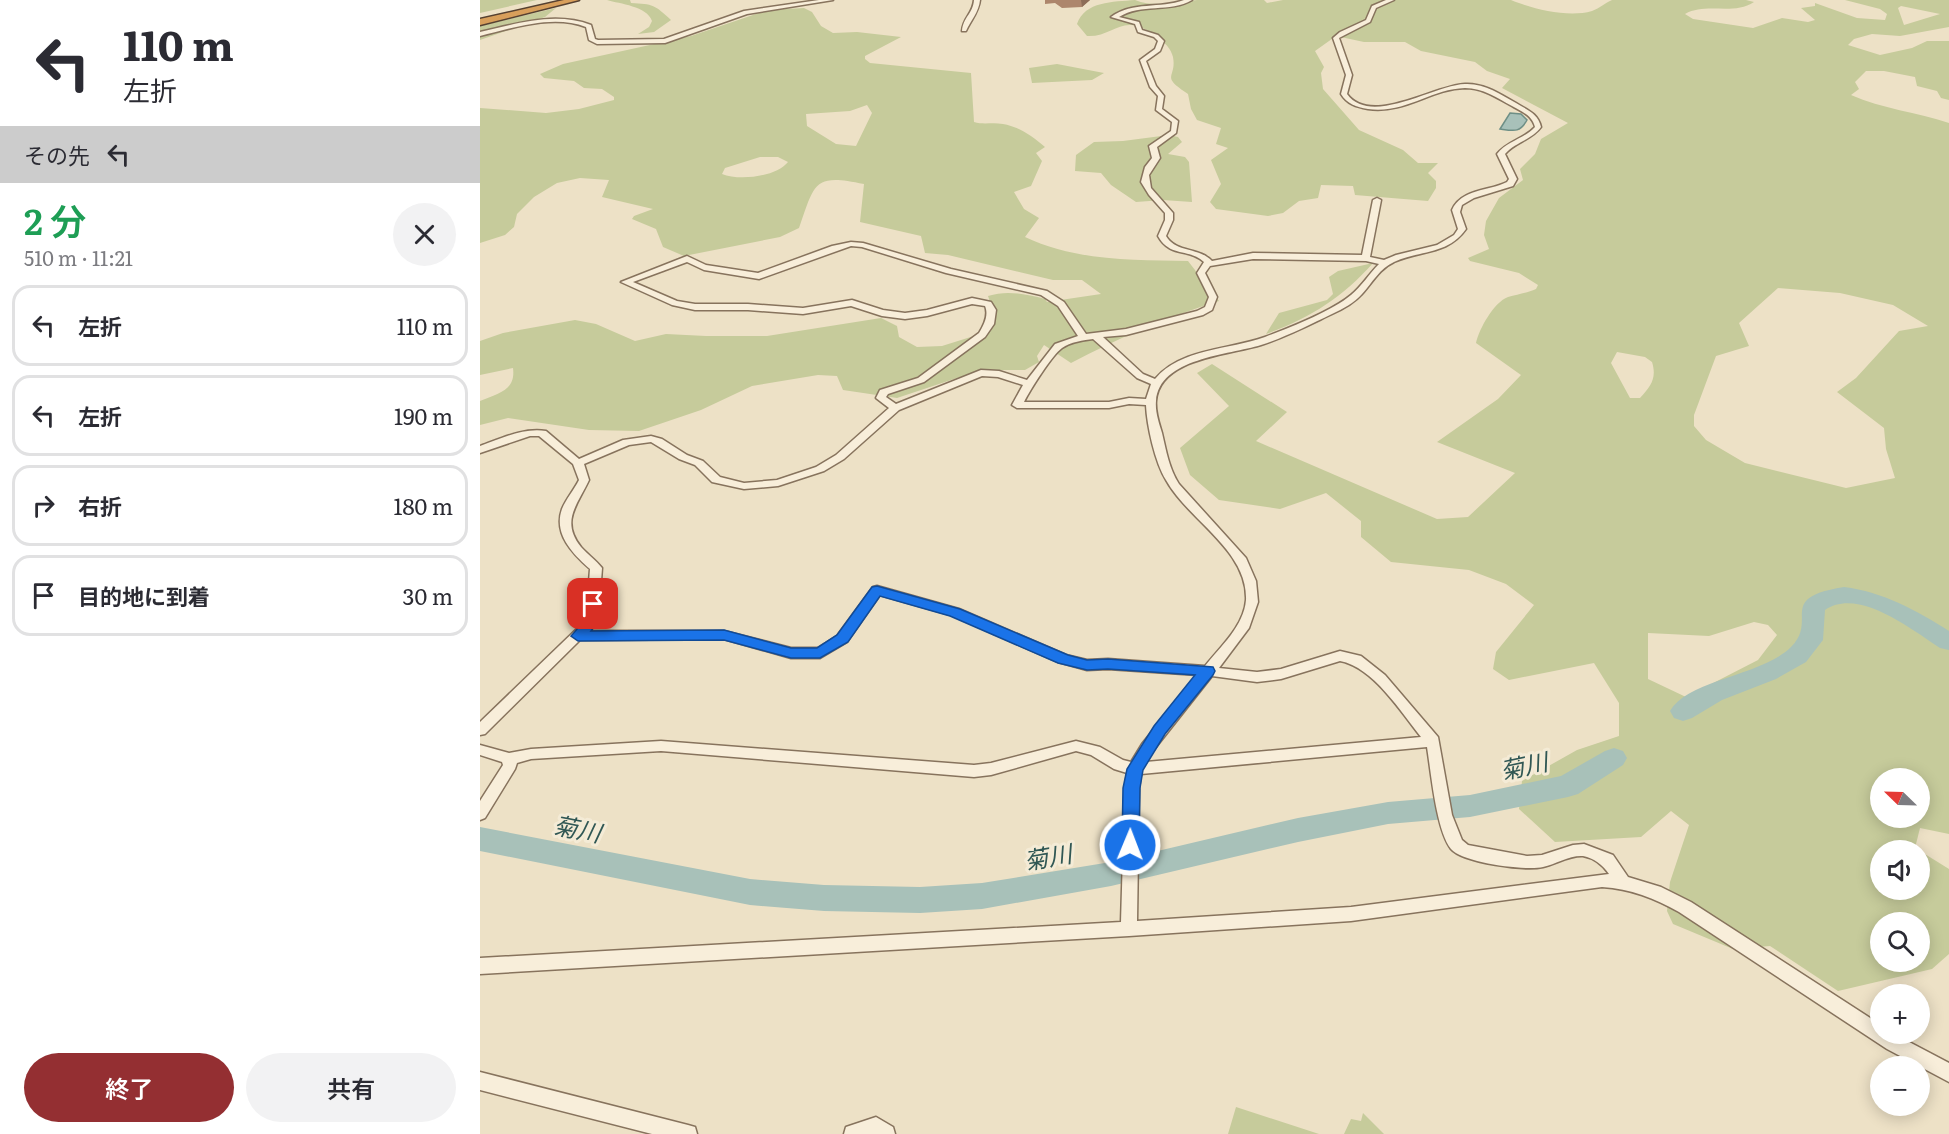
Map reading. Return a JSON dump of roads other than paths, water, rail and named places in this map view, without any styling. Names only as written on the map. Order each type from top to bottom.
[{"type":"highway","points":[[480,20],[556,0]]},
{"type":"highway","points":[[480,20],[575,0]]},
{"type":"street","points":[[480,34],[533,23],[571,21],[589,26],[592,40],[597,42],[657,42],[677,38],[752,10],[830,0]]},
{"type":"street","points":[[964,30],[968,18],[976,10],[977,0]]},
{"type":"street","points":[[1151,402],[1129,400],[1115,405],[1017,405],[1029,384],[1058,346],[1083,337],[1126,332],[1200,313],[1209,308],[1213,297],[1201,273],[1209,262],[1205,257],[1171,247],[1165,242],[1162,236],[1169,220],[1169,213],[1151,196],[1148,189],[1148,168],[1156,158],[1153,146],[1169,136],[1175,128],[1174,120],[1158,108],[1161,96],[1153,87],[1143,60],[1158,50],[1161,41],[1158,37],[1140,31],[1137,23],[1114,17],[1136,9],[1170,7],[1189,0]]},
{"type":"street","points":[[1129,929],[1132,788],[1135,769],[1160,730],[1243,628],[1252,602],[1250,581],[1236,553],[1170,480],[1151,402],[1157,383],[1169,371],[1184,362],[1274,338],[1342,305],[1355,296],[1384,263],[1407,253],[1438,248],[1454,239],[1462,229],[1456,211],[1458,206],[1470,197],[1510,184],[1513,179],[1501,154],[1506,147],[1534,133],[1538,124],[1530,114],[1493,92],[1480,88],[1454,87],[1395,108],[1368,107],[1348,100],[1344,94],[1349,75],[1336,38],[1368,21],[1374,7],[1391,0]]},
{"type":"street","points":[[1366,258],[1377,200]]},
{"type":"street","points":[[895,408],[880,395],[921,380],[982,335],[989,324],[991,310],[988,304],[972,301],[927,313],[905,316],[882,313],[852,303],[803,311],[748,307],[695,307],[675,303],[625,282],[687,259],[704,267],[759,276],[835,248],[851,244],[863,245],[949,271],[1044,292],[1061,304],[1083,337]]},
{"type":"street","points":[[1207,264],[1254,256],[1366,258],[1384,263]]},
{"type":"street","points":[[1096,336],[1140,376],[1157,383]]},
{"type":"street","points":[[578,463],[627,442],[651,440],[699,463],[716,480],[744,486],[778,483],[820,469],[840,457],[895,408],[981,372],[1029,384]]},
{"type":"street","points":[[480,450],[529,433],[542,433],[578,463],[584,480],[569,506],[564,528],[577,552],[596,568],[592,621],[480,730]]},
{"type":"street","points":[[578,636],[724,635],[791,653],[820,652],[842,639],[877,590],[955,612],[1064,659],[1087,665],[1108,664],[1257,676],[1281,674],[1340,656],[1351,657],[1361,662],[1380,678],[1433,741],[1444,809],[1456,844],[1469,852],[1527,862],[1542,861],[1573,851],[1584,850],[1608,860],[1622,881]]},
{"type":"street","points":[[480,750],[509,759],[531,754],[661,746],[974,771],[991,769],[1076,746],[1095,751],[1119,765],[1135,769],[1433,741]]},
{"type":"street","points":[[480,814],[510,765],[509,759]]},
{"type":"street","points":[[480,966],[1351,914],[1602,880],[1622,881],[1656,892],[1685,907],[1893,1043],[1949,1073]]},
{"type":"street","points":[[480,1081],[688,1134]]},
{"type":"street","points":[[853,1134],[876,1126],[886,1134]]},
{"type":"water","points":[[1510,113],[1521,114],[1527,120],[1522,127],[1516,130],[1500,129]]},
{"type":"waterway","name":"菊川","points":[[1683,711],[1697,701],[1767,673],[1798,655],[1811,640],[1813,607],[1827,597],[1844,594],[1863,597],[1882,604],[1949,642]]},
{"type":"waterway","name":"菊川","points":[[480,839],[750,892],[824,898],[920,900],[982,896],[1111,874],[1298,830],[1388,813],[1470,806],[1568,786],[1614,758]]}]
